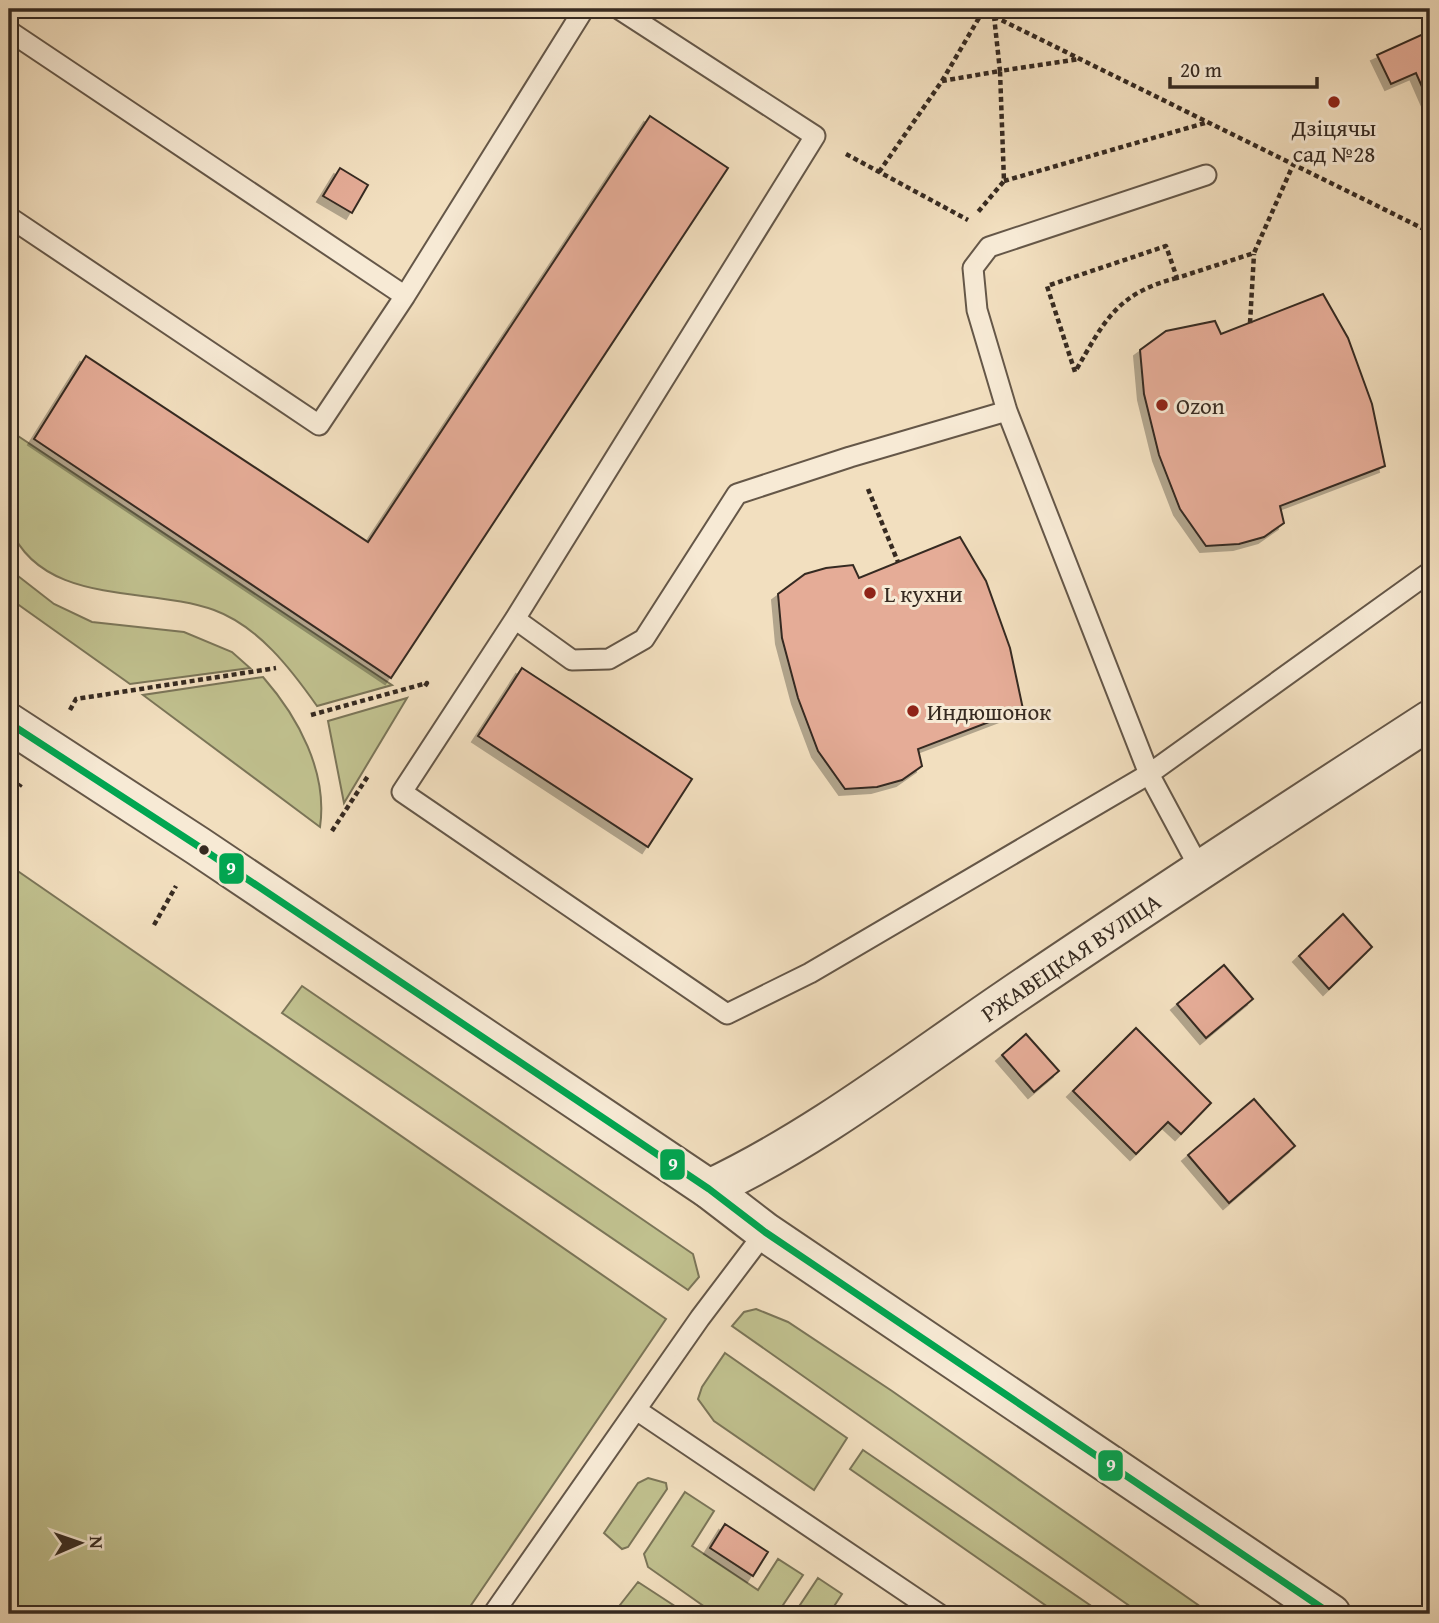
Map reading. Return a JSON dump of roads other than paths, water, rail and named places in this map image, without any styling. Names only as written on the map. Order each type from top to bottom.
[{"type":"street","name":"РЖАВЕЦКАЯ ВУЛІЦА","points":[[709,1189],[747,1171],[845,1110],[1200,869],[1430,720]]},
{"type":"street","points":[[9,723],[198,846],[709,1189],[765,1232],[1331,1614]]},
{"type":"lane","points":[[9,217],[319,425],[405,296],[584,9]]},
{"type":"lane","points":[[619,9],[815,136],[516,619],[402,792],[727,1014],[810,973],[1149,774],[1430,572]]},
{"type":"lane","points":[[9,32],[405,296]]},
{"type":"lane","points":[[1200,869],[1149,774],[1007,411],[977,310],[973,268],[989,247],[1206,174]]},
{"type":"lane","points":[[516,619],[572,660],[609,659],[643,639],[737,494],[850,457],[1007,411]]},
{"type":"lane","points":[[493,1614],[583,1483],[638,1411],[700,1318],[765,1232]]},
{"type":"lane","points":[[638,1411],[939,1614]]},
{"type":"place","name":"Дзіцячы сад №28","points":[[1334,102]]},
{"type":"place","name":"Ozon","points":[[1162,405]]},
{"type":"place","name":"L кухни","points":[[870,593]]},
{"type":"place","name":"Индюшонок","points":[[913,711]]}]
